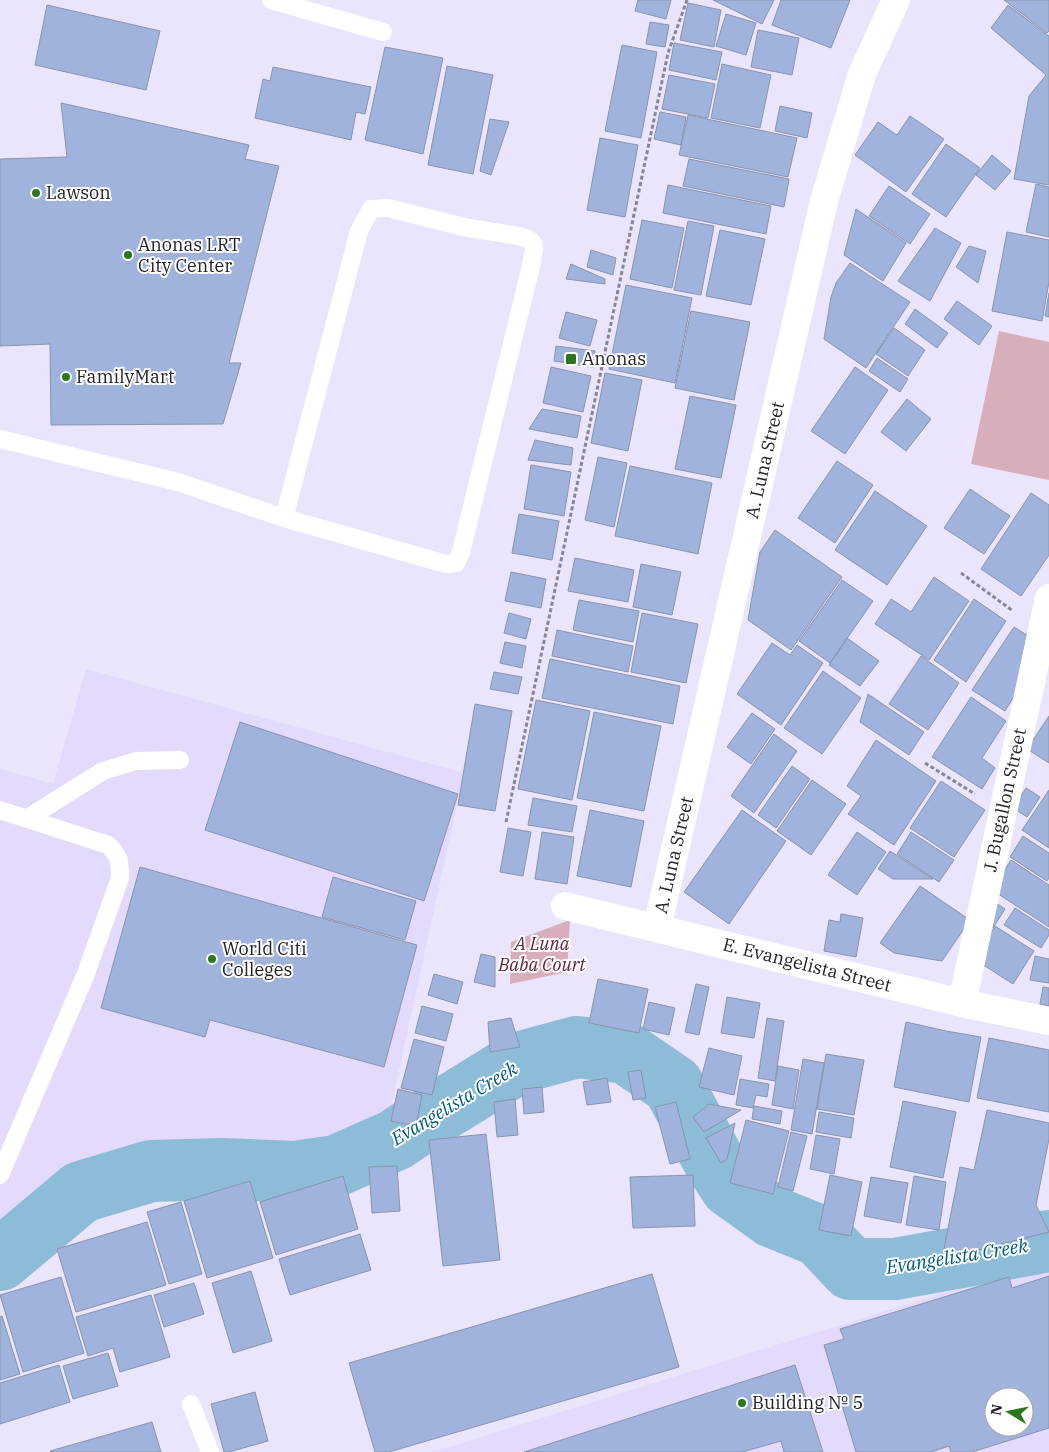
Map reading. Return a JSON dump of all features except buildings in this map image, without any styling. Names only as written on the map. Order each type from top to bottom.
[{"type":"street","name":"A. Luna Street","points":[[657,928],[824,201],[862,74],[896,0]]},
{"type":"street","name":"J. Bugallon Street","points":[[962,1003],[1049,598]]},
{"type":"street","name":"E. Evangelista Street","points":[[565,906],[962,1003],[1049,1021]]},
{"type":"lane","points":[[271,0],[383,32]]},
{"type":"lane","points":[[0,439],[178,482],[284,518],[446,564],[456,562],[461,552],[532,266],[534,249],[528,239],[464,227],[388,208],[371,209],[359,230],[284,518]]},
{"type":"lane","points":[[28,818],[103,771],[136,761],[180,760]]},
{"type":"lane","points":[[0,810],[108,845],[116,853],[120,864],[120,878],[85,976],[0,1175]]},
{"type":"lane","points":[[190,1404],[210,1452]]},
{"type":"path","points":[[506,822],[668,53],[686,0]]},
{"type":"path","points":[[961,573],[1042,632]]},
{"type":"path","points":[[926,763],[1004,811]]},
{"type":"shaded area","name":"World Citi Colleges","points":[[86,669],[464,773],[385,1134],[311,1160],[228,1160],[159,1157],[96,1169],[0,1241],[0,769],[53,784]]},
{"type":"shaded area","points":[[1049,1260],[1049,1452],[433,1452]]},
{"type":"green space","points":[[999,331],[1049,342],[1049,480],[971,464]]},
{"type":"green space","name":"A Luna Baba Court","points":[[570,920],[567,972],[510,984],[511,942]]},
{"type":"waterway","name":"Evangelista Creek","points":[[0,1260],[81,1192],[151,1171],[223,1169],[295,1172],[336,1166],[395,1140],[518,1063],[577,1047],[626,1053],[673,1085],[714,1161],[731,1187],[773,1217],[820,1236],[851,1269],[895,1269],[1049,1241]]},
{"type":"place","name":"Lawson","points":[[36,193]]},
{"type":"place","name":"Anonas LRT City Center","points":[[128,255]]},
{"type":"place","name":"Anonas","points":[[571,359]]},
{"type":"place","name":"FamilyMart","points":[[66,377]]},
{"type":"place","name":"World Citi Colleges","points":[[212,959]]},
{"type":"place","name":"Building № 5","points":[[742,1403]]}]
